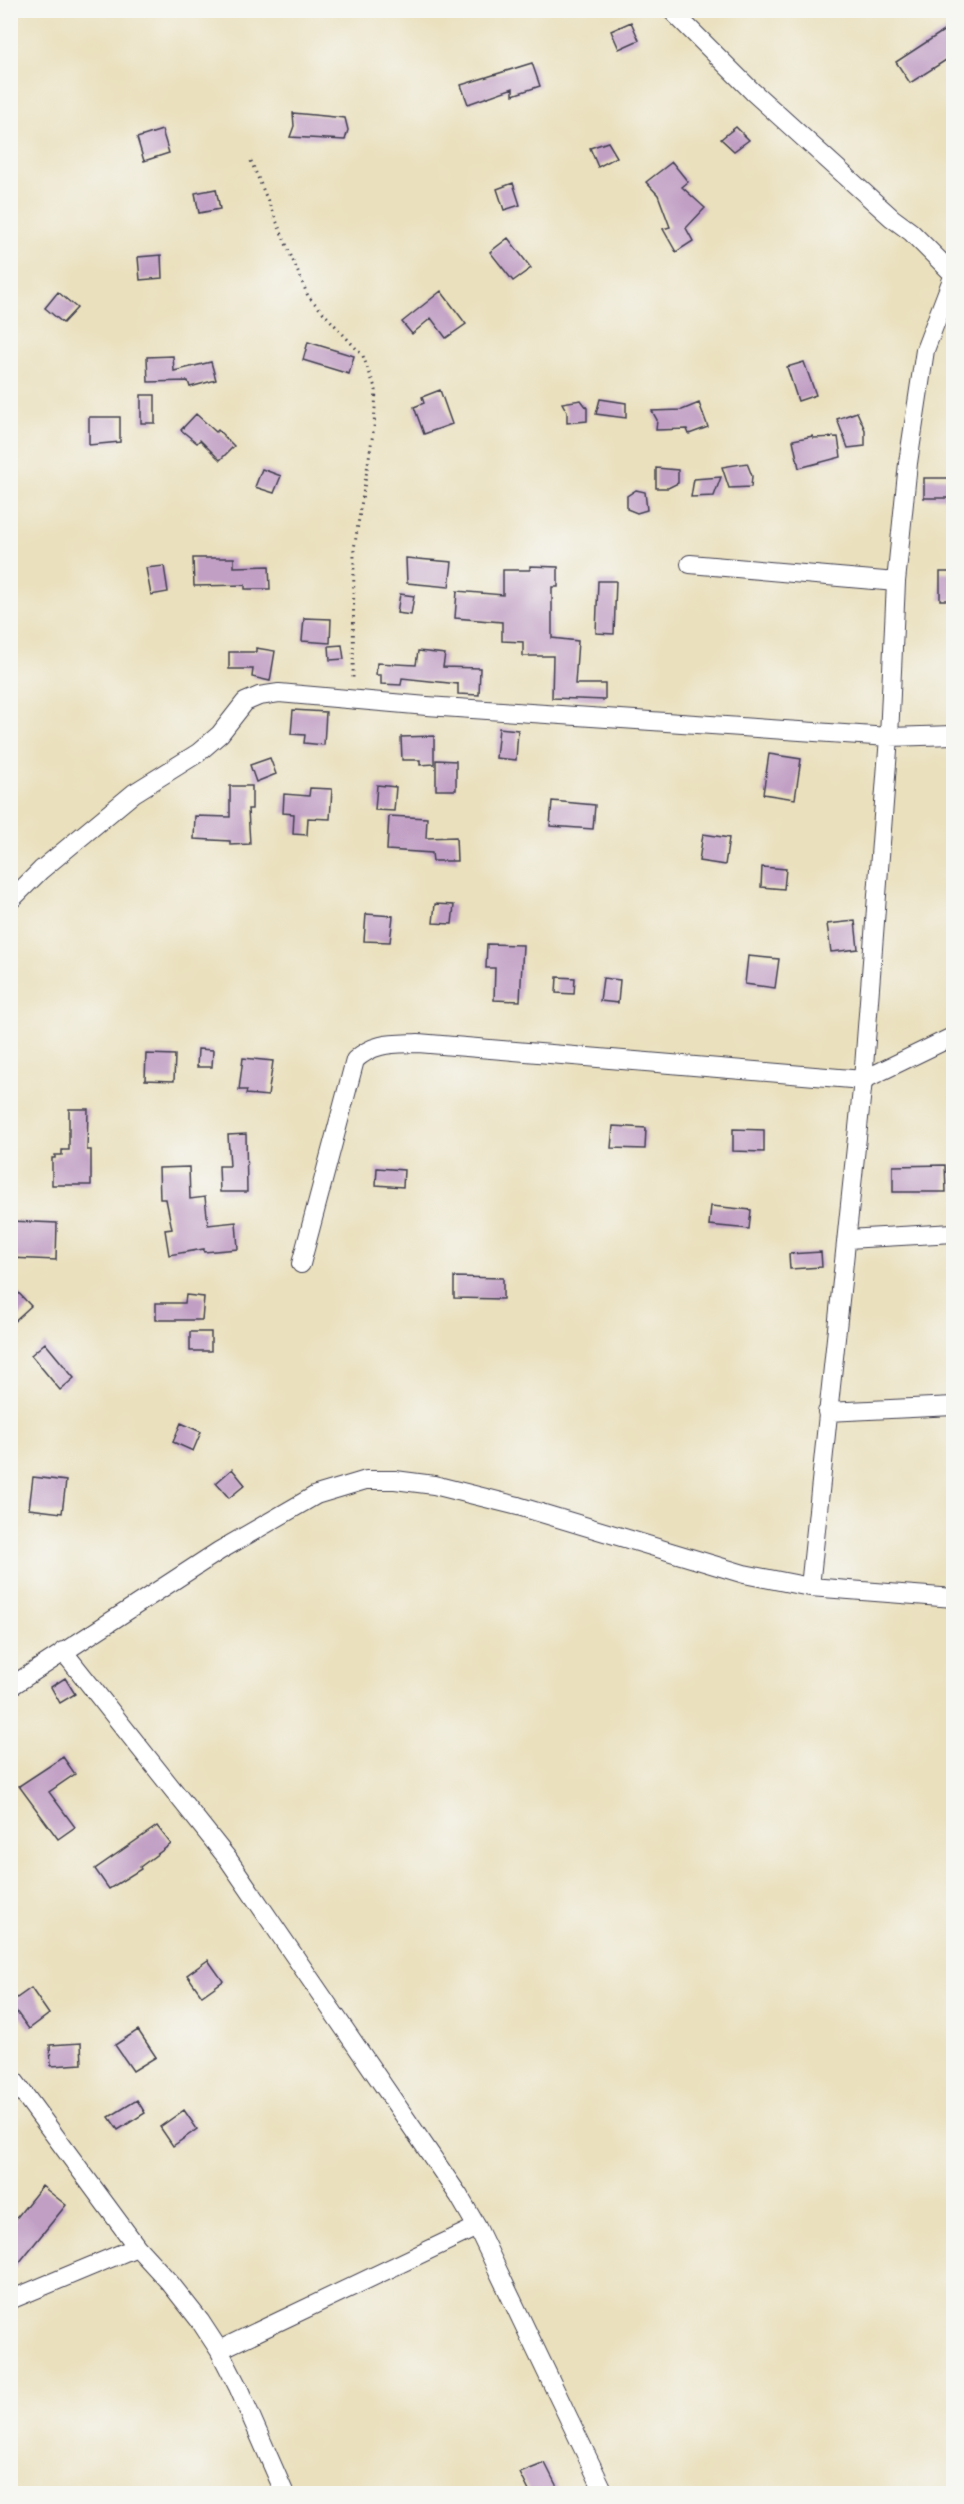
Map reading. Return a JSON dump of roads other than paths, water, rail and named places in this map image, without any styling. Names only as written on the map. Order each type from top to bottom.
[{"type":"street","points":[[671,10],[753,92],[892,218],[911,232],[953,275],[925,350],[909,453],[896,582],[889,737],[863,1080],[810,1587]]},
{"type":"street","points":[[690,564],[896,582]]},
{"type":"street","points":[[10,901],[41,870],[134,794],[213,741],[245,702],[260,696],[279,693],[889,737],[954,735]]},
{"type":"street","points":[[301,1264],[355,1060],[366,1049],[389,1044],[441,1044],[863,1080],[954,1036]]},
{"type":"street","points":[[847,1239],[954,1233]]},
{"type":"street","points":[[827,1412],[954,1406]]},
{"type":"street","points":[[10,1687],[219,1551],[316,1495],[366,1480],[395,1480],[434,1485],[518,1506],[744,1574],[810,1587],[954,1598]]},
{"type":"street","points":[[63,1652],[228,1859],[437,2164],[477,2227],[606,2493]]},
{"type":"street","points":[[10,2075],[137,2247],[200,2321],[238,2386],[285,2493]]},
{"type":"street","points":[[219,2350],[477,2227]]},
{"type":"street","points":[[10,2300],[137,2247]]}]
